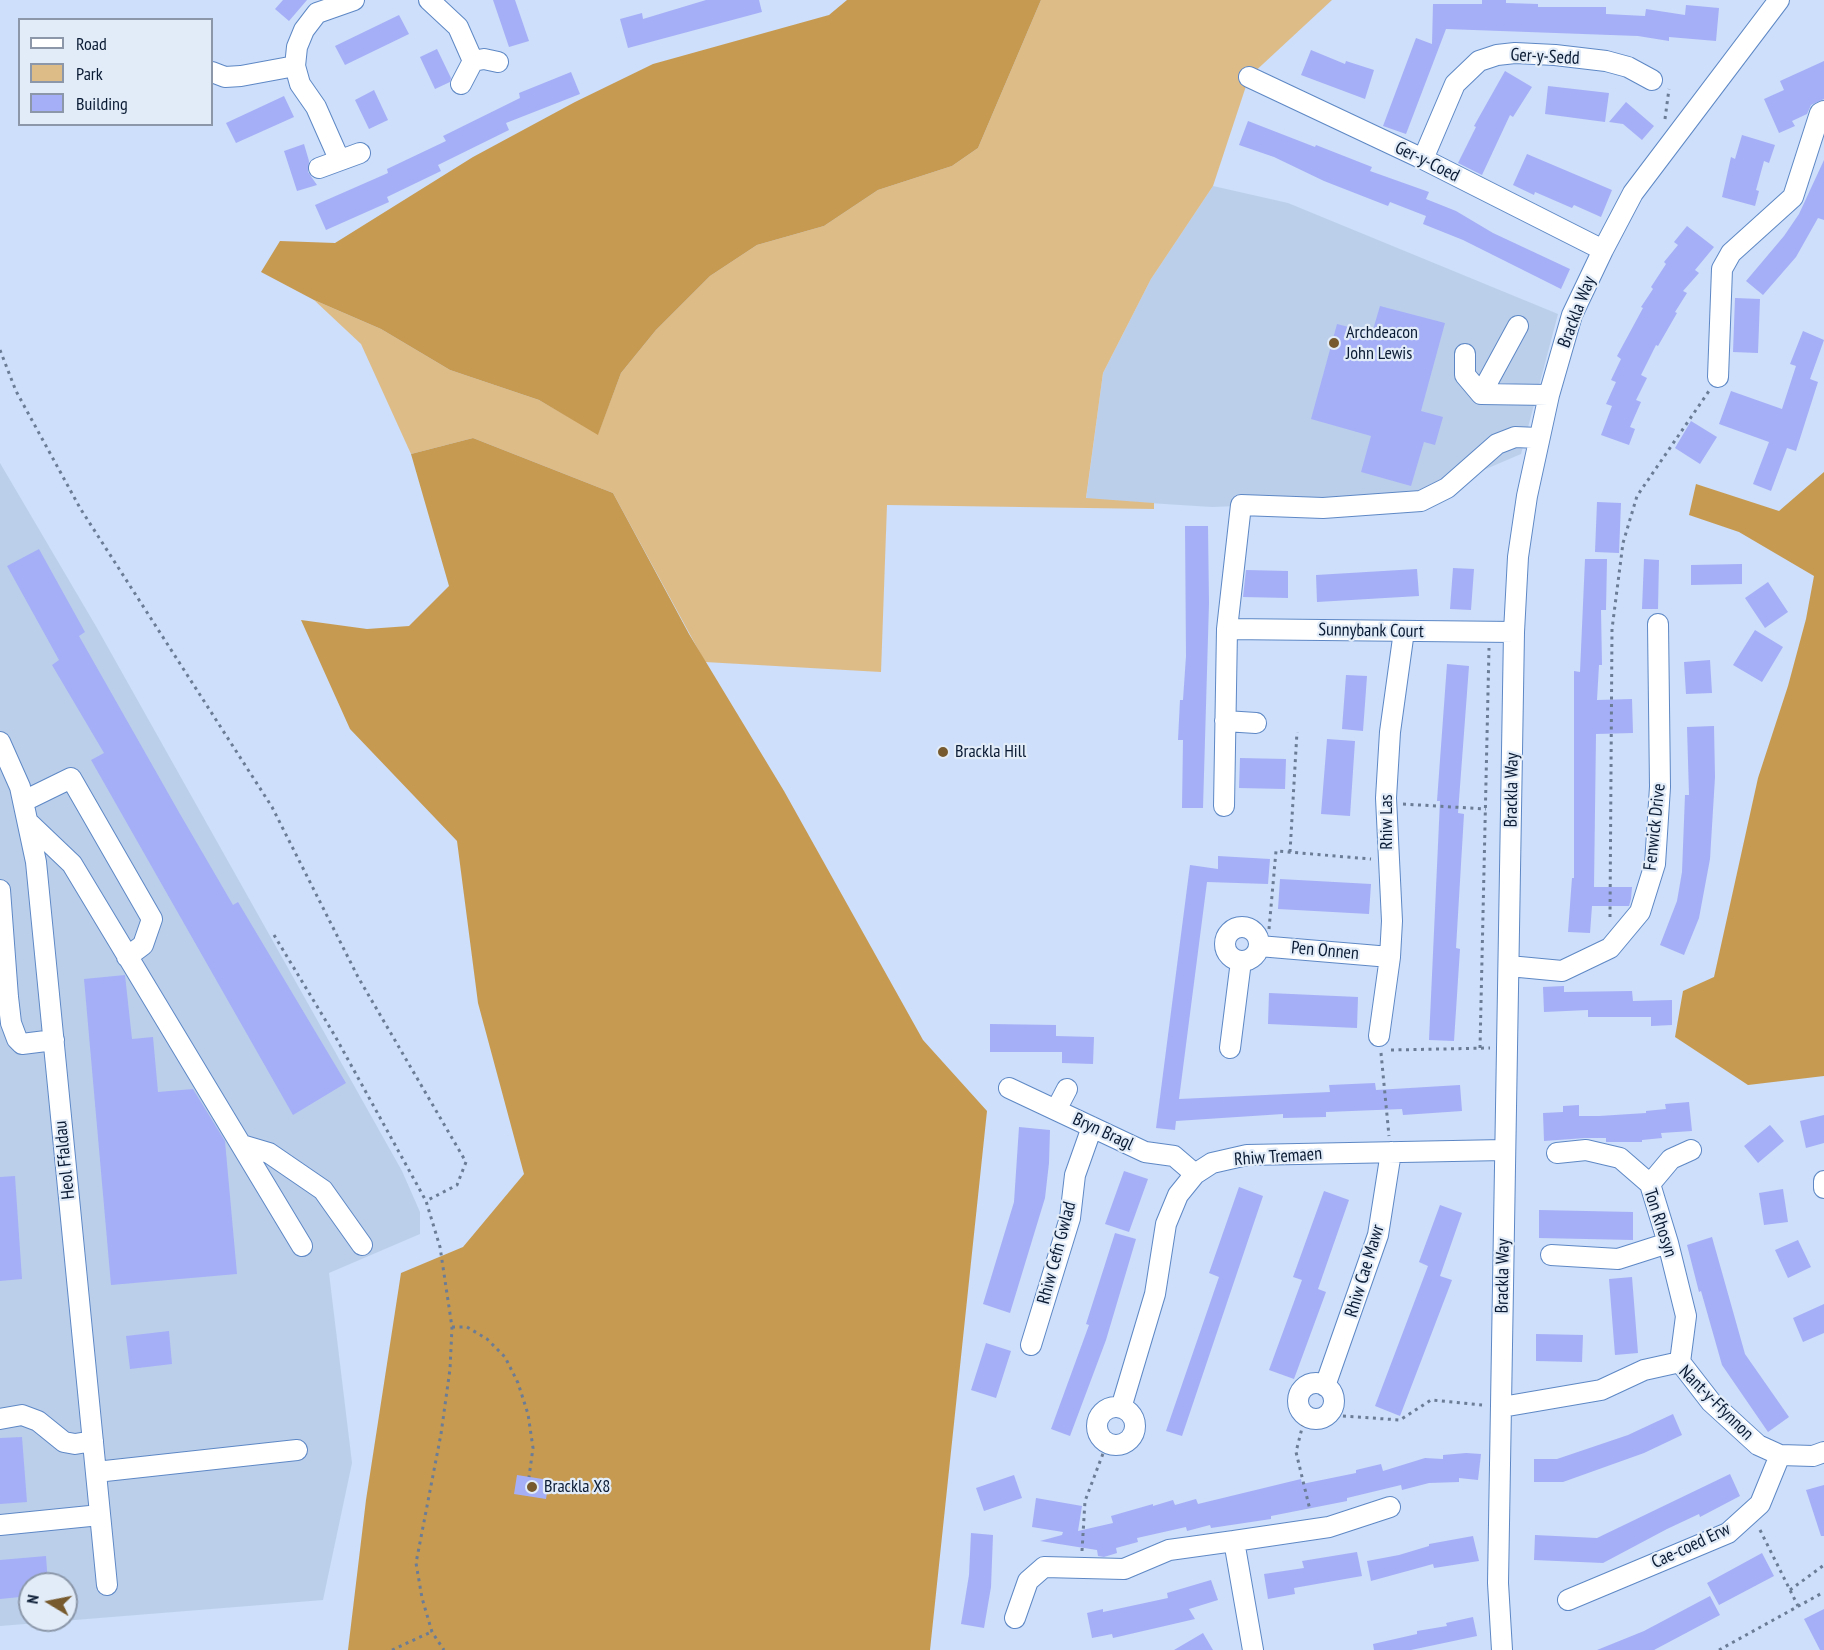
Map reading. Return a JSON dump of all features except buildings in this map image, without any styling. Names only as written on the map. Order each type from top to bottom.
[{"type":"street","points":[[339,159],[316,107],[300,84],[295,66],[297,47],[304,30],[317,13],[354,0]]},
{"type":"street","points":[[429,0],[458,27],[473,61]]},
{"type":"street","name":"Brackla Way","points":[[1502,1650],[1498,1583],[1504,1150],[1514,633],[1518,557],[1538,438],[1572,315],[1633,193],[1779,0]]},
{"type":"street","name":"Ger-y-Sedd","points":[[1423,159],[1455,84],[1479,61],[1497,55],[1515,53],[1555,55],[1606,61],[1628,67],[1651,79]]},
{"type":"street","points":[[473,61],[484,59],[498,62]]},
{"type":"street","points":[[461,84],[473,61]]},
{"type":"street","points":[[213,72],[225,77],[241,76],[295,66]]},
{"type":"street","name":"Ger-y-Coed","points":[[1249,77],[1423,159],[1603,250]]},
{"type":"street","points":[[1718,377],[1722,269],[1731,253],[1793,197],[1820,113],[1824,111]]},
{"type":"street","points":[[319,168],[360,153]]},
{"type":"street","points":[[1481,394],[1518,326]]},
{"type":"street","points":[[1465,354],[1465,375],[1481,394],[1549,396]]},
{"type":"street","points":[[1224,806],[1227,630],[1241,505],[1323,508],[1421,501],[1447,488],[1497,444],[1515,437],[1538,438]]},
{"type":"street","name":"Fenwick Drive","points":[[1509,966],[1562,971],[1610,948],[1640,912],[1655,864],[1660,787],[1658,624]]},
{"type":"street","name":"Sunnybank Court","points":[[1227,630],[1514,633]]},
{"type":"street","name":"Rhiw Las","points":[[1379,1035],[1372,1012],[1390,957],[1392,921],[1386,803],[1390,732],[1404,631]]},
{"type":"street","points":[[1225,721],[1256,723]]},
{"type":"street","name":"Heol Ffaldau","points":[[0,742],[24,801],[36,862],[107,1585]]},
{"type":"street","points":[[24,801],[71,778],[152,919],[143,945],[127,957]]},
{"type":"street","points":[[29,823],[72,864],[302,1246]]},
{"type":"street","points":[[0,890],[3,976],[11,1023],[17,1039],[22,1044],[54,1040]]},
{"type":"street","points":[[1249,928],[1258,936],[1263,946],[1253,958],[1241,961],[1230,957],[1225,946],[1232,930],[1249,928]]},
{"type":"street","name":"Pen Onnen","points":[[1263,946],[1390,957]]},
{"type":"street","points":[[1230,1048],[1241,961]]},
{"type":"street","name":"Bryn Bragl","points":[[1009,1088],[1145,1152],[1174,1156],[1195,1174]]},
{"type":"street","points":[[1056,1110],[1067,1089]]},
{"type":"street","name":"Rhiw Cefn Gwlad","points":[[1031,1345],[1070,1218],[1076,1175],[1092,1127]]},
{"type":"street","points":[[242,1145],[269,1153],[322,1190],[362,1245]]},
{"type":"street","name":"Rhiw Tremaen","points":[[1121,1408],[1155,1294],[1166,1224],[1178,1195],[1195,1174],[1212,1163],[1247,1155],[1504,1150]]},
{"type":"street","name":"Ton Rhosyn","points":[[1557,1153],[1586,1150],[1620,1158],[1650,1184],[1668,1243],[1686,1316],[1680,1362]]},
{"type":"street","points":[[1650,1184],[1671,1159],[1691,1150]]},
{"type":"street","name":"Rhiw Cae Mawr","points":[[1328,1415],[1334,1399],[1325,1386],[1378,1234],[1391,1152]]},
{"type":"street","points":[[1824,1181],[1824,1188]]},
{"type":"street","points":[[1551,1255],[1618,1259],[1668,1243]]},
{"type":"street","name":"Nant-y-Ffynnon","points":[[1502,1407],[1601,1390],[1644,1370],[1680,1362],[1711,1402],[1758,1445],[1780,1455],[1813,1456],[1824,1452]]},
{"type":"street","points":[[1325,1386],[1310,1384],[1301,1390],[1297,1402],[1305,1416],[1317,1420],[1328,1415]]},
{"type":"street","points":[[1121,1408],[1132,1416],[1134,1432],[1126,1443],[1120,1445],[1107,1443],[1099,1434],[1098,1421],[1108,1409],[1121,1408]]},
{"type":"street","points":[[0,1419],[22,1416],[38,1421],[64,1442],[75,1444],[93,1441]]},
{"type":"street","points":[[96,1472],[297,1450]]},
{"type":"street","name":"Cae-coed Erw","points":[[1569,1600],[1728,1533],[1760,1504],[1780,1455]]},
{"type":"street","points":[[1015,1618],[1028,1581],[1044,1567],[1124,1569],[1169,1550],[1315,1529],[1390,1507]]},
{"type":"street","points":[[0,1525],[100,1515]]},
{"type":"street","points":[[1234,1541],[1253,1650]]},
{"type":"path","points":[[1651,79],[1669,89],[1664,123]]},
{"type":"path","points":[[0,350],[16,391],[80,507],[272,807],[358,977],[466,1162],[458,1185],[426,1201]]},
{"type":"path","points":[[1610,948],[1612,629],[1623,543],[1637,496],[1718,377]]},
{"type":"path","points":[[1480,1048],[1489,632]]},
{"type":"path","points":[[1290,852],[1297,732]]},
{"type":"path","points":[[1386,803],[1486,809]]},
{"type":"path","points":[[1263,946],[1276,851],[1388,860]]},
{"type":"path","points":[[274,935],[335,1036],[426,1201],[440,1247],[452,1327],[450,1369],[441,1434],[416,1563],[422,1598],[432,1632],[444,1650]]},
{"type":"path","points":[[1391,1152],[1380,1050],[1507,1048]]},
{"type":"path","points":[[452,1327],[467,1327],[487,1339],[505,1357],[518,1383],[528,1414],[533,1448],[529,1477]]},
{"type":"path","points":[[1328,1415],[1400,1420],[1431,1400],[1502,1407]]},
{"type":"path","points":[[1305,1416],[1296,1452],[1315,1529]]},
{"type":"path","points":[[1082,1568],[1084,1501],[1107,1443]]},
{"type":"path","points":[[1750,1513],[1798,1606]]},
{"type":"path","points":[[1790,1590],[1824,1565]]},
{"type":"path","points":[[1719,1650],[1824,1592]]},
{"type":"path","points":[[392,1650],[432,1632]]},
{"type":"shaded area","points":[[847,0],[1041,0],[978,148],[952,166],[878,190],[824,226],[757,245],[710,276],[656,330],[621,373],[598,435],[539,400],[450,370],[381,329],[314,300],[261,272],[280,241],[335,243],[473,157],[575,102],[653,64],[829,15]]},
{"type":"shaded area","name":"Archdeacon John Lewis","points":[[1213,186],[1288,203],[1558,314],[1521,454],[1416,499],[1212,507],[1086,499],[1103,373],[1151,279]]},
{"type":"shaded area","points":[[473,438],[613,493],[689,634],[784,791],[923,1040],[987,1111],[930,1650],[348,1650],[366,1500],[401,1273],[463,1247],[524,1174],[478,1003],[457,841],[350,729],[301,620],[367,629],[409,626],[449,586],[411,454]]},
{"type":"shaded area","points":[[0,463],[97,628],[402,1171],[420,1212],[420,1234],[329,1273],[352,1463],[323,1600],[78,1620],[78,1572],[18,1572],[18,1625],[0,1626]]},
{"type":"shaded area","points":[[1824,472],[1824,1076],[1748,1085],[1675,1037],[1683,991],[1714,977],[1758,778],[1788,686],[1806,619],[1814,576],[1739,532],[1689,515],[1696,484],[1779,511]]},
{"type":"green space","points":[[1041,0],[1332,0],[1249,77],[1213,186],[1151,279],[1103,373],[1086,498],[1154,503],[1154,509],[887,505],[881,672],[705,662],[613,493],[473,438],[411,454],[361,344],[314,300],[381,329],[450,370],[539,400],[598,434],[621,373],[656,330],[710,276],[757,245],[824,226],[878,190],[952,166],[978,148]]},
{"type":"place","name":"Archdeacon John Lewis","points":[[1334,343]]},
{"type":"place","name":"Brackla Hill","points":[[943,752]]},
{"type":"place","name":"Brackla X8","points":[[532,1487]]}]
